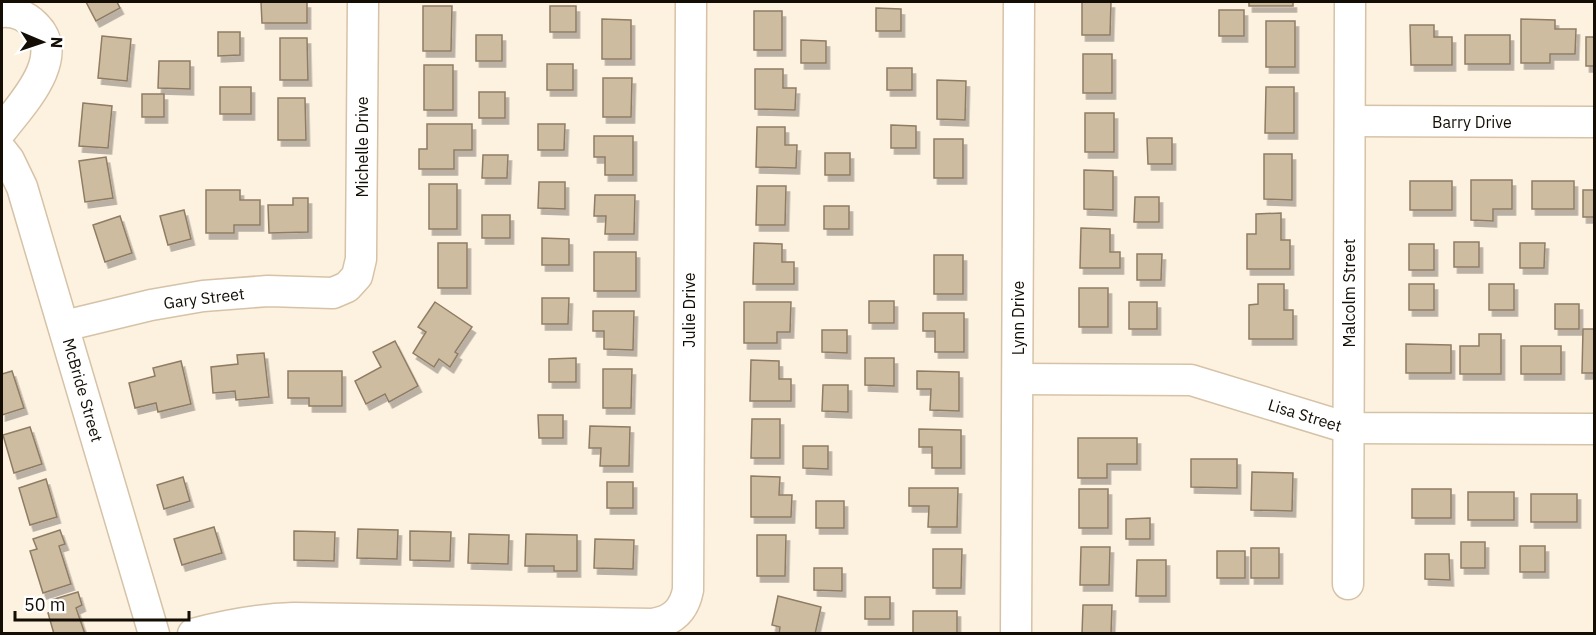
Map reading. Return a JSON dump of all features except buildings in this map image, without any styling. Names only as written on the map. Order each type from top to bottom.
[{"type":"street","name":"Michelle Drive","points":[[346,287],[357,276],[361,259],[363,2]]},
{"type":"street","name":"Julie Drive","points":[[193,633],[222,626],[285,618],[652,624],[664,622],[682,608],[688,590],[691,2]]},
{"type":"street","name":"Lynn Drive","points":[[1016,633],[1019,2]]},
{"type":"street","name":"Malcolm Street","points":[[1348,585],[1350,2]]},
{"type":"street","points":[[2,12],[18,14],[33,23],[43,38],[46,51],[43,71],[38,83],[2,130]]},
{"type":"street","name":"Barry Drive","points":[[1350,121],[1594,122]]},
{"type":"street","name":"McBride Street","points":[[2,150],[22,187],[154,633]]},
{"type":"street","name":"Gary Street","points":[[64,326],[151,304],[203,296],[268,291],[333,292],[346,287]]},
{"type":"street","name":"Lisa Street","points":[[1018,379],[1191,380],[1348,428],[1594,429]]}]
